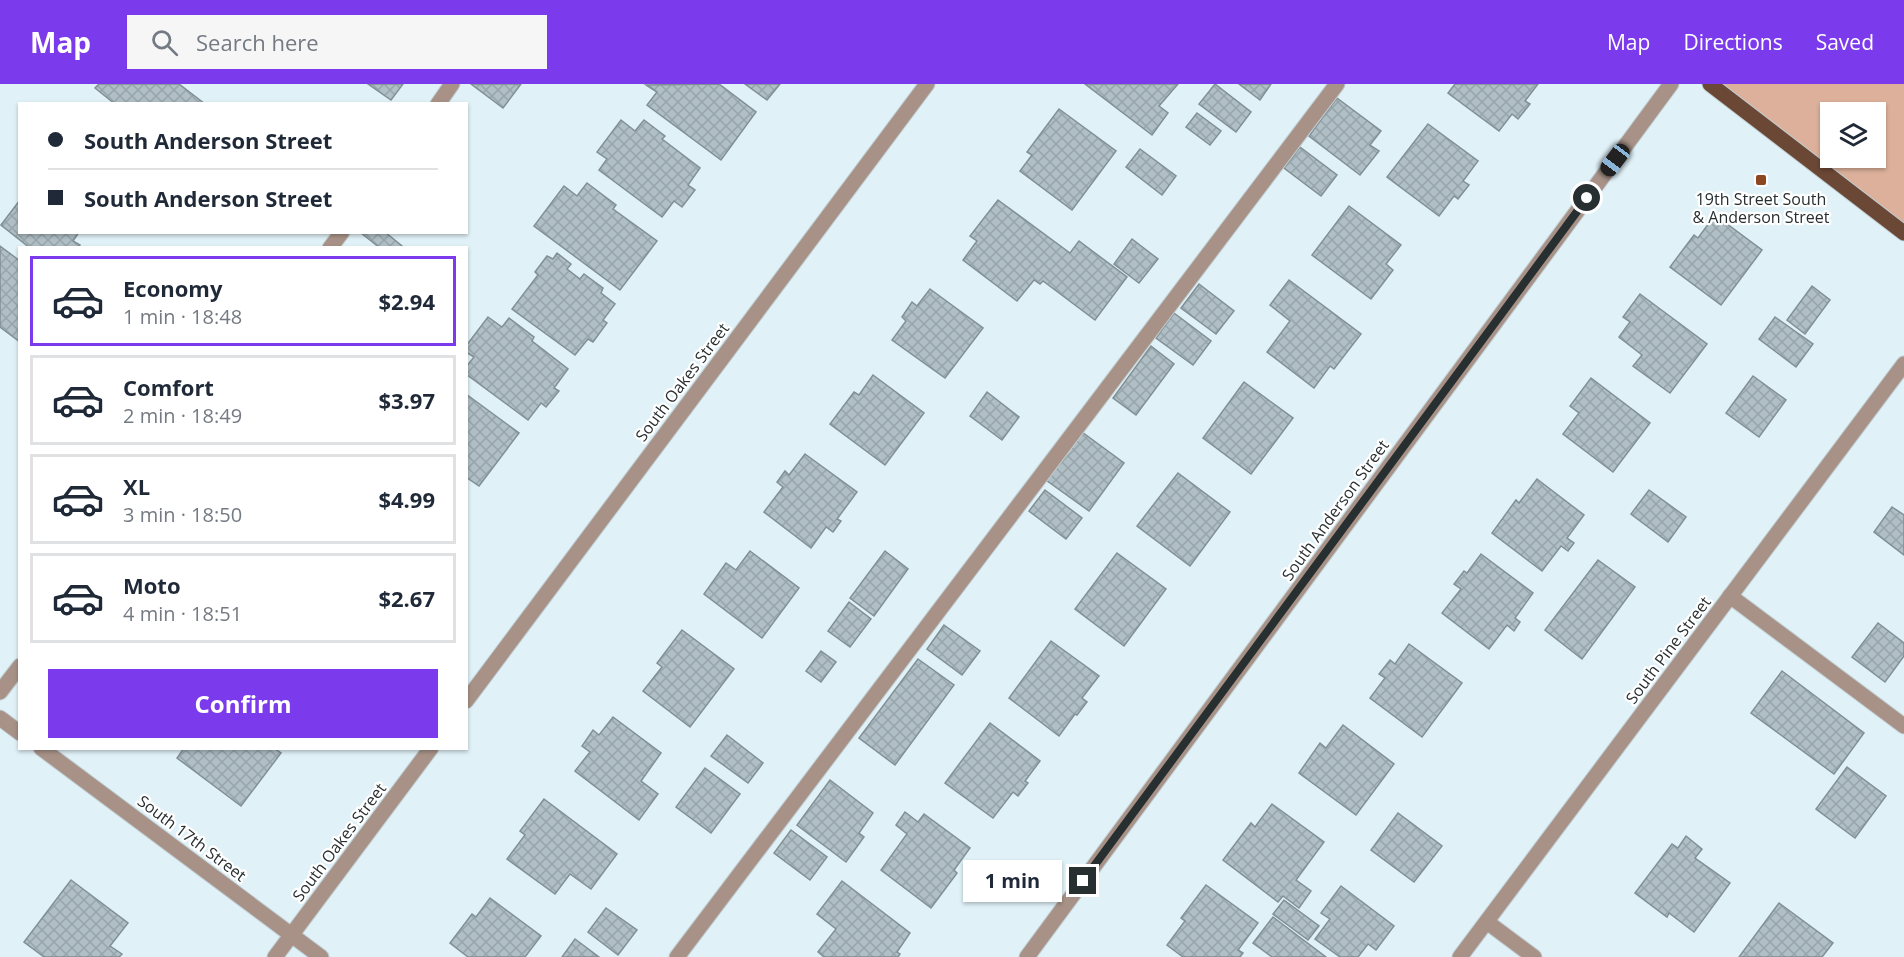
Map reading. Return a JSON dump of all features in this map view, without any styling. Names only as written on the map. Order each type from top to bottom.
[{"type":"main road","points":[[1710,84],[1904,233]]},
{"type":"street","points":[[439,102],[452,84]]},
{"type":"street","name":"South Oakes Street","points":[[468,698],[927,84]]},
{"type":"street","points":[[677,957],[1337,84]]},
{"type":"street","name":"South Anderson Street","points":[[1027,957],[1671,84]]},
{"type":"street","name":"South Pine Street","points":[[1460,957],[1904,364]]},
{"type":"street","points":[[1731,596],[1904,726]]},
{"type":"street","points":[[0,692],[18,669]]},
{"type":"street","points":[[0,718],[18,732]]},
{"type":"street","name":"South 17th Street","points":[[44,750],[321,957]]},
{"type":"street","name":"South Oakes Street","points":[[275,957],[430,750]]},
{"type":"street","points":[[1487,922],[1534,957]]},
{"type":"shaded area","points":[[1710,84],[1904,84],[1904,233]]},
{"type":"building","points":[[99,84],[179,84],[202,102],[112,102],[95,88]]},
{"type":"building","points":[[368,84],[403,84],[391,100]]},
{"type":"building","points":[[471,84],[521,84],[503,108]]},
{"type":"building","points":[[719,84],[756,112],[721,160],[647,105],[657,92],[646,85]]},
{"type":"building","points":[[745,84],[780,84],[767,100]]},
{"type":"building","points":[[1085,84],[1178,84],[1159,106],[1168,113],[1152,135]]},
{"type":"building","points":[[1215,84],[1251,112],[1236,132],[1199,104]]},
{"type":"building","points":[[1239,84],[1271,84],[1260,100]]},
{"type":"building","points":[[1455,84],[1538,84],[1525,101],[1530,104],[1518,119],[1512,114],[1499,131],[1448,93]]},
{"type":"building","points":[[1337,98],[1381,131],[1370,145],[1379,151],[1360,175],[1309,136]]},
{"type":"building","points":[[1059,109],[1116,151],[1072,210],[1020,171],[1032,155],[1027,152]]},
{"type":"building","points":[[1197,113],[1221,131],[1210,145],[1186,127]]},
{"type":"building","points":[[621,120],[635,131],[644,120],[665,136],[662,139],[700,168],[688,185],[695,190],[682,207],[674,201],[662,217],[599,170],[607,159],[597,152]]},
{"type":"building","points":[[1428,124],[1478,161],[1463,181],[1469,185],[1458,199],[1454,196],[1439,216],[1387,177]]},
{"type":"building","points":[[1300,147],[1337,175],[1321,196],[1284,168]]},
{"type":"building","points":[[1140,149],[1176,176],[1162,195],[1126,167]]},
{"type":"building","points":[[587,183],[616,205],[613,209],[657,241],[620,290],[534,226],[564,186],[577,196]]},
{"type":"building","points":[[998,200],[1070,253],[1079,241],[1127,277],[1095,320],[1043,281],[1040,284],[1034,280],[1017,301],[963,260],[977,241],[970,236]]},
{"type":"building","points":[[18,203],[18,234],[78,234],[73,241],[80,245],[27,246],[1,225]]},
{"type":"building","points":[[1349,206],[1401,245],[1386,264],[1393,270],[1371,299],[1312,255]]},
{"type":"building","points":[[1715,215],[1762,250],[1721,305],[1670,267],[1694,235],[1698,238]]},
{"type":"building","points":[[362,234],[387,234],[402,246],[377,246]]},
{"type":"building","points":[[1132,239],[1158,259],[1139,283],[1114,264]]},
{"type":"building","points":[[0,246],[18,260],[18,340],[0,327]]},
{"type":"building","points":[[557,253],[571,264],[567,269],[580,279],[584,274],[603,288],[601,293],[615,304],[603,320],[607,323],[593,342],[588,339],[575,355],[512,309],[538,275],[535,272],[547,256],[553,259]]},
{"type":"building","points":[[1289,280],[1361,334],[1334,369],[1330,366],[1314,388],[1267,352],[1290,321],[1270,305]]},
{"type":"building","points":[[1199,284],[1234,311],[1216,334],[1181,308]]},
{"type":"building","points":[[1812,286],[1830,300],[1805,334],[1787,320]]},
{"type":"building","points":[[930,289],[983,328],[945,378],[892,340],[906,321],[902,317],[912,302],[917,306]]},
{"type":"building","points":[[1640,294],[1707,344],[1670,393],[1633,366],[1642,355],[1619,337],[1630,322],[1623,317]]},
{"type":"building","points":[[1174,313],[1211,341],[1193,365],[1156,338]]},
{"type":"building","points":[[488,317],[502,327],[509,318],[534,337],[532,341],[568,369],[554,388],[559,391],[546,407],[541,403],[528,420],[468,375],[468,364],[474,357],[468,353],[468,343]]},
{"type":"building","points":[[1775,317],[1813,344],[1796,367],[1759,339]]},
{"type":"building","points":[[1151,346],[1174,364],[1136,415],[1113,398]]},
{"type":"building","points":[[873,375],[924,413],[885,465],[830,424],[854,392],[859,395]]},
{"type":"building","points":[[1753,376],[1786,400],[1759,437],[1726,413]]},
{"type":"building","points":[[1591,378],[1650,423],[1613,472],[1563,434],[1579,413],[1570,406]]},
{"type":"building","points":[[1244,382],[1293,418],[1251,474],[1203,438]]},
{"type":"building","points":[[987,392],[1019,417],[1002,440],[970,416]]},
{"type":"building","points":[[468,395],[519,433],[479,486],[468,478]]},
{"type":"building","points":[[1082,432],[1124,463],[1089,511],[1046,480]]},
{"type":"building","points":[[805,454],[857,492],[837,519],[841,521],[833,532],[826,527],[811,548],[764,512],[783,487],[777,482],[785,471],[789,475]]},
{"type":"building","points":[[1178,473],[1230,512],[1190,566],[1137,526]]},
{"type":"building","points":[[1537,479],[1584,515],[1567,538],[1574,543],[1568,551],[1561,546],[1542,571],[1492,533],[1516,500],[1519,503]]},
{"type":"building","points":[[1045,490],[1082,518],[1066,539],[1029,511]]},
{"type":"building","points":[[1649,490],[1686,517],[1668,542],[1631,514]]},
{"type":"building","points":[[1892,507],[1904,515],[1904,555],[1874,532]]},
{"type":"building","points":[[750,551],[799,588],[762,638],[704,594],[726,563],[736,570]]},
{"type":"building","points":[[885,551],[908,569],[874,616],[850,598]]},
{"type":"building","points":[[1117,553],[1166,589],[1124,646],[1075,609]]},
{"type":"building","points":[[1481,554],[1533,593],[1515,618],[1520,622],[1514,631],[1507,625],[1489,649],[1442,613],[1461,589],[1454,584],[1464,571],[1467,573]]},
{"type":"building","points":[[1598,560],[1635,587],[1582,659],[1545,630]]},
{"type":"building","points":[[849,602],[871,619],[850,647],[828,631]]},
{"type":"building","points":[[1878,623],[1904,643],[1904,656],[1885,682],[1852,657]]},
{"type":"building","points":[[944,625],[980,651],[962,675],[927,649]]},
{"type":"building","points":[[682,630],[734,669],[690,727],[643,691],[662,667],[657,663]]},
{"type":"building","points":[[1051,641],[1099,676],[1082,698],[1087,702],[1059,736],[1009,698]]},
{"type":"building","points":[[1409,644],[1462,683],[1422,737],[1370,698],[1385,678],[1379,674],[1390,660],[1395,664]]},
{"type":"building","points":[[821,651],[836,662],[821,682],[806,671]]},
{"type":"building","points":[[918,659],[954,685],[895,765],[859,738]]},
{"type":"building","points":[[1782,671],[1864,733],[1834,774],[1751,713]]},
{"type":"building","points":[[613,717],[661,753],[641,781],[658,794],[639,820],[575,771],[590,752],[582,746],[593,730],[599,735]]},
{"type":"building","points":[[990,723],[1040,761],[1025,781],[1028,783],[1018,796],[1013,792],[993,818],[945,783]]},
{"type":"building","points":[[1343,725],[1394,764],[1356,815],[1299,773],[1320,743],[1326,748]]},
{"type":"building","points":[[727,735],[763,763],[748,783],[711,756]]},
{"type":"building","points":[[183,750],[277,750],[281,753],[241,806],[177,758]]},
{"type":"building","points":[[1847,767],[1886,796],[1855,838],[1816,809]]},
{"type":"building","points":[[705,768],[740,794],[711,833],[676,807]]},
{"type":"building","points":[[830,780],[873,813],[859,833],[864,837],[846,862],[797,825]]},
{"type":"building","points":[[544,799],[617,854],[591,889],[570,874],[555,894],[507,859],[525,835],[520,831]]},
{"type":"building","points":[[1272,804],[1324,842],[1296,880],[1311,891],[1299,908],[1283,896],[1278,902],[1223,860],[1251,823],[1255,827]]},
{"type":"building","points":[[905,812],[918,822],[924,814],[970,848],[954,870],[957,873],[931,908],[881,870],[907,834],[896,825]]},
{"type":"building","points":[[1398,813],[1442,846],[1414,882],[1371,850]]},
{"type":"building","points":[[791,830],[827,857],[810,880],[774,853]]},
{"type":"building","points":[[1686,836],[1702,849],[1695,858],[1730,883],[1694,932],[1669,913],[1667,917],[1635,893],[1672,844],[1678,848]]},
{"type":"building","points":[[71,880],[128,923],[110,946],[122,954],[119,957],[44,957],[24,942]]},
{"type":"building","points":[[842,881],[910,933],[897,952],[900,954],[898,957],[824,957],[818,952],[836,929],[817,914]]},
{"type":"building","points":[[1206,885],[1258,923],[1238,950],[1243,953],[1240,957],[1183,957],[1167,945],[1185,921],[1181,918]]},
{"type":"building","points":[[1341,886],[1394,926],[1376,950],[1368,944],[1358,957],[1340,957],[1315,939],[1330,919],[1321,913]]},
{"type":"building","points":[[490,898],[541,936],[525,957],[468,957],[450,943],[472,914],[476,917]]},
{"type":"building","points":[[1284,900],[1319,926],[1308,940],[1273,914]]},
{"type":"building","points":[[1779,903],[1833,943],[1822,957],[1739,957]]},
{"type":"building","points":[[606,908],[637,930],[618,955],[588,932]]},
{"type":"building","points":[[1273,917],[1326,957],[1272,957],[1253,943]]},
{"type":"building","points":[[575,939],[599,957],[562,957]]},
{"type":"place","name":"19th Street South & Anderson Street","points":[[1761,180]]},
{"type":"route","points":[[1083,881],[1587,198]]}]
